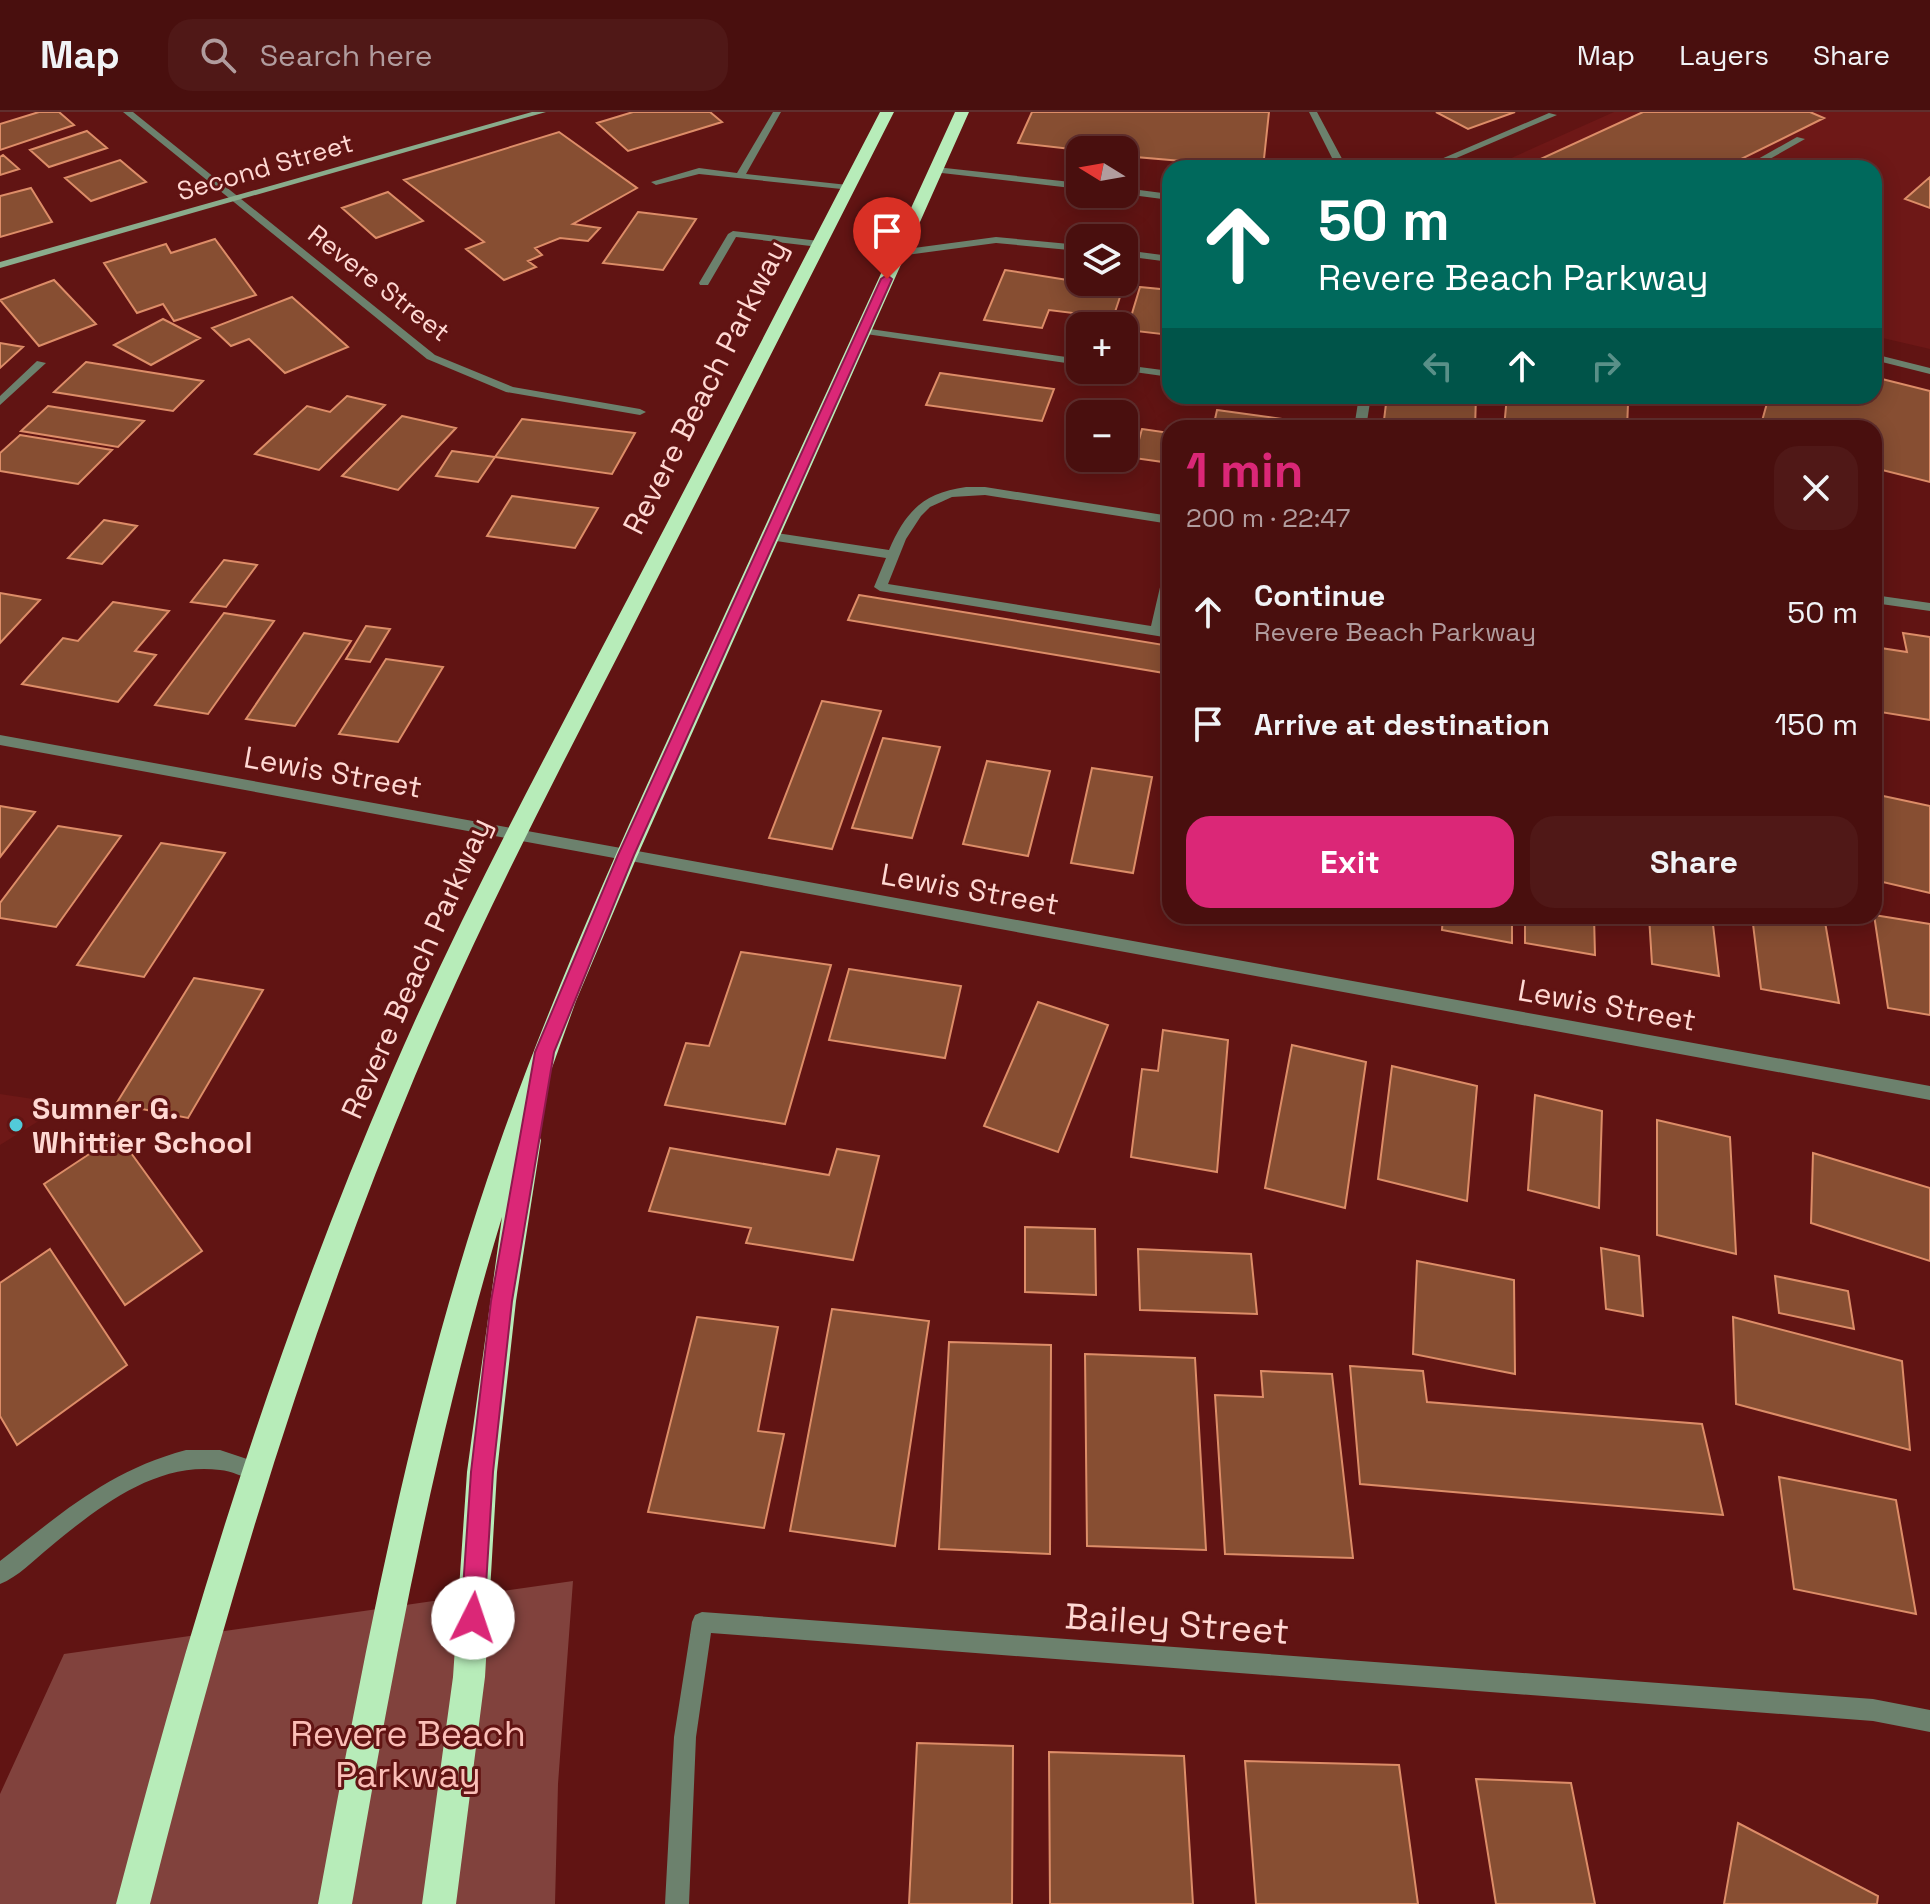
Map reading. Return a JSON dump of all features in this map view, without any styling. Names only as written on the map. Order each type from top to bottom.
[{"type":"highway","name":"Revere Beach Parkway","points":[[133,1904],[205,1629],[255,1471],[307,1324],[401,1078],[515,835],[887,112]]},
{"type":"highway","points":[[335,1904],[364,1737],[433,1426],[464,1307],[545,1052],[626,855],[962,112]]},
{"type":"highway","points":[[439,1904],[469,1677],[482,1472],[502,1301],[545,1052]]},
{"type":"main road","name":"Second Street","points":[[0,265],[542,112]]},
{"type":"street","name":"Revere Street","points":[[127,112],[412,344],[443,364],[482,381],[525,394],[640,412]]},
{"type":"street","points":[[740,176],[777,112]]},
{"type":"street","points":[[1313,112],[1338,160]]},
{"type":"street","points":[[1444,160],[1552,115]]},
{"type":"street","points":[[1762,160],[1800,139]]},
{"type":"street","points":[[936,170],[1066,184]]},
{"type":"street","points":[[656,182],[699,171],[848,188]]},
{"type":"street","points":[[1138,193],[1162,196]]},
{"type":"street","points":[[704,283],[733,234],[819,244]]},
{"type":"street","points":[[899,253],[996,240],[1066,247]]},
{"type":"street","points":[[1138,255],[1162,258]]},
{"type":"street","points":[[863,331],[1066,360]]},
{"type":"street","points":[[1882,359],[1930,371]]},
{"type":"street","points":[[0,402],[41,363]]},
{"type":"street","points":[[1138,370],[1162,373]]},
{"type":"street","points":[[1162,519],[985,491],[955,491],[939,495],[914,514],[880,587],[1162,633]]},
{"type":"street","points":[[770,536],[893,555]]},
{"type":"street","points":[[1882,600],[1930,607]]},
{"type":"street","points":[[1156,632],[1162,605]]},
{"type":"street","name":"Lewis Street","points":[[0,740],[1930,1093]]},
{"type":"street","points":[[0,1574],[99,1499],[160,1465],[211,1456],[237,1462],[255,1471]]},
{"type":"street","name":"Bailey Street","points":[[677,1904],[685,1737],[702,1622],[1873,1710],[1930,1721]]},
{"type":"shaded area","points":[[1614,112],[1930,112],[1930,349],[1882,338],[1882,160],[1507,160]]},
{"type":"shaded area","name":"Sumner G. Whittier School","points":[[0,1094],[66,1104],[0,1145]]},
{"type":"green space","name":"Revere Beach Parkway","points":[[573,1581],[558,1784],[555,1904],[0,1904],[0,1794],[64,1654]]},
{"type":"building","points":[[39,112],[59,112],[74,125],[0,150],[0,124]]},
{"type":"building","points":[[633,112],[710,112],[722,122],[628,151],[597,123]]},
{"type":"building","points":[[1032,112],[1269,112],[1264,160],[1138,157],[1138,136],[1066,136],[1066,148],[1018,143]]},
{"type":"building","points":[[1436,112],[1515,112],[1468,129]]},
{"type":"building","points":[[1643,112],[1810,112],[1824,118],[1739,160],[1538,160]]},
{"type":"building","points":[[87,131],[107,148],[49,167],[30,150]]},
{"type":"building","points":[[559,132],[637,188],[573,224],[600,228],[588,241],[560,238],[535,248],[542,255],[528,261],[536,267],[504,280],[466,249],[484,242],[404,180]]},
{"type":"building","points":[[3,155],[19,169],[0,175],[0,157]]},
{"type":"building","points":[[120,160],[146,182],[91,201],[65,178]]},
{"type":"building","points":[[1930,177],[1930,208],[1905,199]]},
{"type":"building","points":[[31,188],[52,222],[0,237],[0,196]]},
{"type":"building","points":[[388,192],[423,221],[376,238],[342,208]]},
{"type":"building","points":[[638,212],[696,219],[663,270],[603,263]]},
{"type":"building","points":[[215,239],[256,295],[174,321],[163,304],[137,313],[104,263],[166,244],[171,253]]},
{"type":"building","points":[[1005,270],[1066,280],[1066,296],[1120,296],[1115,312],[1049,310],[1042,328],[984,320]]},
{"type":"building","points":[[54,280],[96,324],[39,346],[0,300]]},
{"type":"building","points":[[1140,287],[1162,289],[1162,334],[1138,331],[1138,312],[1132,312]]},
{"type":"building","points":[[292,297],[348,347],[285,373],[249,339],[231,346],[212,328]]},
{"type":"building","points":[[163,319],[200,338],[151,365],[114,345]]},
{"type":"building","points":[[0,343],[23,347],[0,368]]},
{"type":"building","points":[[86,362],[203,381],[173,411],[54,392]]},
{"type":"building","points":[[940,373],[1054,389],[1042,421],[926,405]]},
{"type":"building","points":[[1882,379],[1930,391],[1930,482],[1882,470],[1882,420],[1762,420],[1767,404],[1882,404]]},
{"type":"building","points":[[347,396],[385,405],[319,470],[255,454],[307,406],[330,412]]},
{"type":"building","points":[[1386,404],[1476,404],[1475,420],[1384,420]]},
{"type":"building","points":[[1506,404],[1628,404],[1627,420],[1505,420]]},
{"type":"building","points":[[48,406],[144,421],[118,447],[21,431]]},
{"type":"building","points":[[1217,410],[1290,420],[1215,420]]},
{"type":"building","points":[[402,416],[456,428],[398,490],[342,476]]},
{"type":"building","points":[[522,419],[635,433],[612,474],[495,457]]},
{"type":"building","points":[[1142,429],[1162,432],[1162,462],[1138,459]]},
{"type":"building","points":[[20,435],[112,450],[78,484],[0,471],[0,453]]},
{"type":"building","points":[[452,451],[495,457],[478,482],[436,476]]},
{"type":"building","points":[[512,496],[598,508],[575,548],[487,536]]},
{"type":"building","points":[[104,520],[137,526],[102,564],[68,558]]},
{"type":"building","points":[[224,560],[257,565],[226,607],[191,602]]},
{"type":"building","points":[[0,593],[40,600],[0,643]]},
{"type":"building","points":[[859,595],[1162,645],[1162,673],[848,620]]},
{"type":"building","points":[[113,602],[169,611],[135,651],[156,655],[118,702],[22,684],[63,638],[78,641]]},
{"type":"building","points":[[224,613],[274,621],[208,714],[155,705]]},
{"type":"building","points":[[366,626],[390,629],[370,662],[346,659]]},
{"type":"building","points":[[304,633],[351,641],[295,726],[246,719]]},
{"type":"building","points":[[1903,633],[1930,637],[1930,720],[1882,712],[1882,648],[1907,652]]},
{"type":"building","points":[[386,659],[443,667],[398,742],[339,734]]},
{"type":"building","points":[[822,701],[881,711],[832,849],[769,838]]},
{"type":"building","points":[[883,738],[940,747],[912,838],[852,828]]},
{"type":"building","points":[[987,761],[1050,771],[1028,856],[963,844]]},
{"type":"building","points":[[1092,768],[1152,777],[1133,873],[1071,863]]},
{"type":"building","points":[[1882,796],[1930,806],[1930,893],[1882,882]]},
{"type":"building","points":[[0,806],[35,812],[0,857]]},
{"type":"building","points":[[58,826],[121,836],[56,927],[0,918],[0,903]]},
{"type":"building","points":[[161,843],[225,853],[144,977],[77,965]]},
{"type":"building","points":[[1882,916],[1930,924],[1930,1015],[1888,1008],[1875,924],[1882,924]]},
{"type":"building","points":[[1442,924],[1512,924],[1512,943],[1442,930]]},
{"type":"building","points":[[1525,924],[1594,924],[1595,955],[1525,943]]},
{"type":"building","points":[[1650,924],[1713,924],[1719,976],[1652,964]]},
{"type":"building","points":[[1753,924],[1825,924],[1839,1003],[1761,989]]},
{"type":"building","points":[[741,952],[831,965],[785,1124],[665,1105],[686,1043],[709,1046]]},
{"type":"building","points":[[849,969],[961,986],[945,1058],[829,1040]]},
{"type":"building","points":[[194,978],[263,990],[188,1118],[116,1104]]},
{"type":"building","points":[[1038,1002],[1108,1025],[1058,1152],[984,1126]]},
{"type":"building","points":[[1163,1030],[1228,1040],[1217,1172],[1131,1157],[1142,1069],[1158,1071]]},
{"type":"building","points":[[1292,1045],[1366,1062],[1345,1208],[1265,1188]]},
{"type":"building","points":[[1392,1066],[1477,1086],[1467,1201],[1378,1179]]},
{"type":"building","points":[[1535,1095],[1602,1111],[1599,1208],[1528,1190]]},
{"type":"building","points":[[1657,1120],[1730,1137],[1736,1254],[1657,1235]]},
{"type":"building","points":[[118,1135],[202,1251],[125,1305],[44,1184]]},
{"type":"building","points":[[670,1148],[829,1175],[837,1149],[879,1156],[853,1260],[746,1243],[751,1228],[649,1211]]},
{"type":"building","points":[[1813,1153],[1930,1188],[1930,1261],[1811,1223]]},
{"type":"building","points":[[1025,1227],[1095,1229],[1096,1295],[1025,1292]]},
{"type":"building","points":[[1601,1248],[1639,1256],[1643,1316],[1606,1309]]},
{"type":"building","points":[[50,1249],[127,1365],[17,1445],[0,1416],[0,1283]]},
{"type":"building","points":[[1138,1249],[1251,1254],[1257,1314],[1140,1310]]},
{"type":"building","points":[[1417,1261],[1514,1280],[1515,1374],[1413,1354]]},
{"type":"building","points":[[1775,1276],[1848,1291],[1854,1329],[1779,1313]]},
{"type":"building","points":[[832,1309],[929,1321],[895,1546],[790,1531]]},
{"type":"building","points":[[697,1317],[778,1327],[758,1431],[784,1434],[764,1528],[648,1512]]},
{"type":"building","points":[[1733,1317],[1902,1361],[1910,1450],[1736,1404]]},
{"type":"building","points":[[949,1342],[1051,1345],[1050,1554],[939,1549]]},
{"type":"building","points":[[1085,1354],[1195,1358],[1206,1550],[1087,1546]]},
{"type":"building","points":[[1350,1366],[1423,1371],[1427,1402],[1702,1424],[1723,1515],[1360,1484]]},
{"type":"building","points":[[1261,1371],[1332,1374],[1353,1558],[1225,1554],[1215,1395],[1263,1397]]},
{"type":"building","points":[[1779,1477],[1896,1500],[1916,1614],[1794,1589]]},
{"type":"building","points":[[917,1743],[1013,1746],[1012,1904],[909,1904]]},
{"type":"building","points":[[1049,1752],[1184,1756],[1193,1904],[1050,1904]]},
{"type":"building","points":[[1245,1761],[1399,1765],[1418,1904],[1256,1904]]},
{"type":"building","points":[[1476,1779],[1571,1783],[1595,1904],[1496,1904]]},
{"type":"building","points":[[1738,1823],[1878,1896],[1877,1904],[1724,1904]]},
{"type":"place","name":"Sumner G. Whittier School","points":[[16,1125]]},
{"type":"route","points":[[473,1618],[482,1472],[502,1301],[545,1052],[626,855],[887,279]]}]
